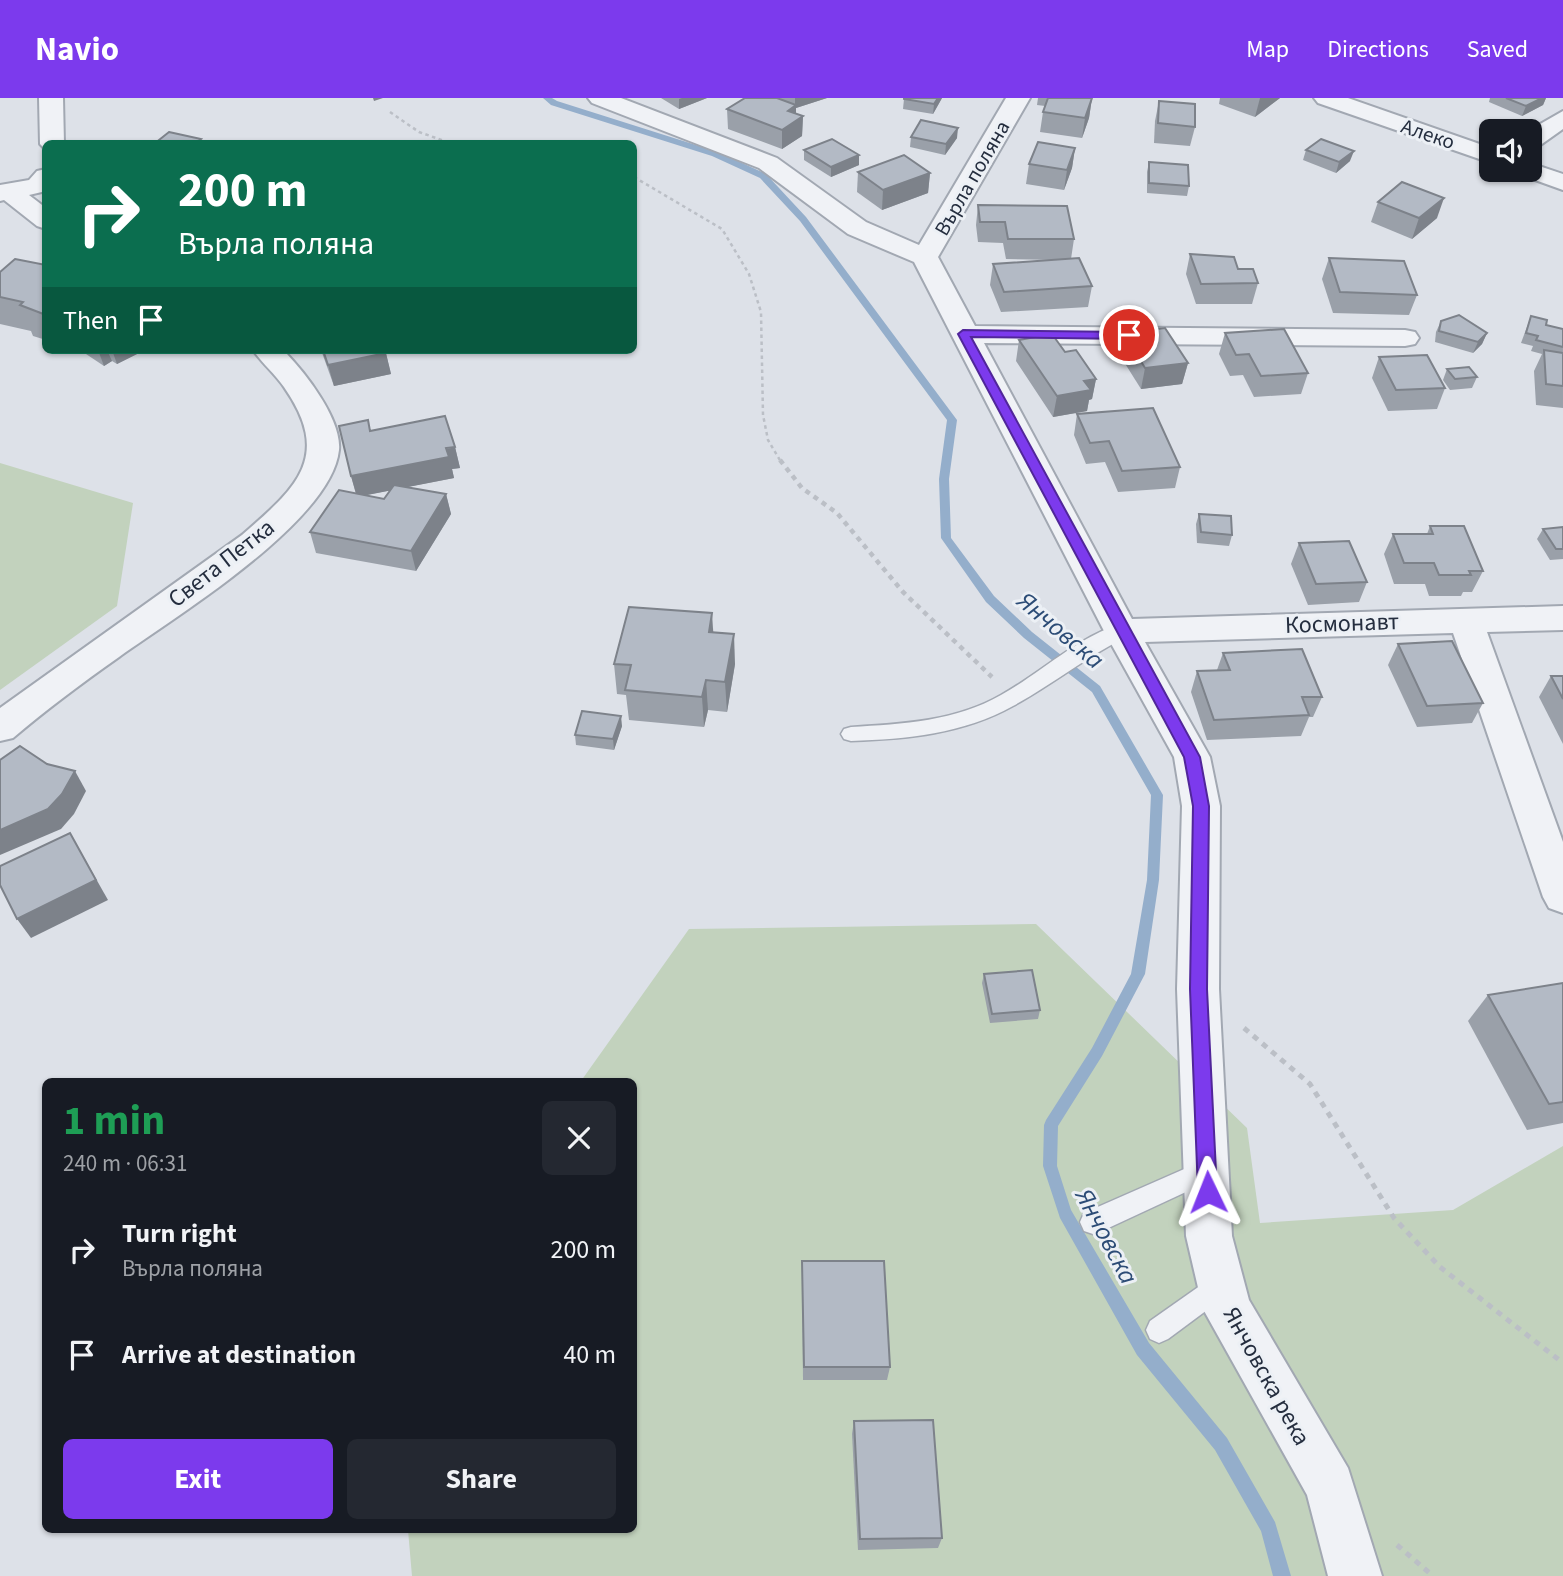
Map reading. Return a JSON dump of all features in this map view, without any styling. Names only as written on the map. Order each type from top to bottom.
[{"type":"street","points":[[51,98],[51,140]]},
{"type":"street","points":[[600,98],[768,163],[857,228],[925,257]]},
{"type":"street","name":"Върла поляна","points":[[925,257],[1018,98]]},
{"type":"street","name":"Алеко","points":[[1326,98],[1479,152]]},
{"type":"street","points":[[1542,133],[1563,118]]},
{"type":"street","points":[[1542,174],[1563,181]]},
{"type":"street","points":[[6,193],[37,186],[42,180]]},
{"type":"street","points":[[6,193],[42,218]]},
{"type":"street","name":"Янчовска река","points":[[925,257],[1121,631],[1192,757],[1201,806],[1198,989],[1209,1236],[1227,1309],[1330,1486],[1355,1576]]},
{"type":"street","points":[[963,334],[1405,338]]},
{"type":"street","name":"Света Петка","points":[[0,728],[251,546],[307,490],[325,451],[316,416],[297,382],[271,354]]},
{"type":"street","name":"Космонавт","points":[[1121,631],[1563,618]]},
{"type":"street","points":[[1465,619],[1563,897]]},
{"type":"lane","points":[[850,734],[895,733],[952,723],[1015,695],[1081,651],[1121,631]]},
{"type":"lane","points":[[1093,1222],[1207,1170]]},
{"type":"lane","points":[[1159,1330],[1221,1283]]},
{"type":"path","points":[[390,112],[419,132],[442,140]]},
{"type":"path","points":[[637,179],[722,229],[749,274],[761,312],[764,415],[768,440],[785,470],[802,488],[837,513],[867,552],[936,626],[1015,695]]},
{"type":"path","points":[[1198,989],[1310,1084],[1394,1218],[1440,1267],[1563,1363]]},
{"type":"green space","points":[[0,463],[133,503],[117,606],[0,690]]},
{"type":"green space","points":[[1036,924],[1247,1128],[1260,1223],[1453,1210],[1563,1146],[1563,1576],[412,1576],[408,1533],[637,1533],[637,1078],[583,1078],[689,929]]},
{"type":"building","points":[[745,98],[777,98],[796,105],[788,111],[803,116],[782,130],[727,109]]},
{"type":"building","points":[[904,98],[938,98],[934,104]]},
{"type":"building","points":[[1048,98],[1092,98],[1085,118],[1043,112]]},
{"type":"building","points":[[1506,98],[1542,98],[1526,106]]},
{"type":"building","points":[[1159,101],[1195,104],[1195,127],[1158,123]]},
{"type":"building","points":[[921,120],[958,128],[946,144],[911,137]]},
{"type":"building","points":[[169,132],[201,139],[200,140],[159,140]]},
{"type":"building","points":[[832,139],[859,155],[831,167],[804,150]]},
{"type":"building","points":[[1321,139],[1354,151],[1339,162],[1306,150]]},
{"type":"building","points":[[1038,142],[1075,148],[1067,170],[1029,164]]},
{"type":"building","points":[[904,155],[930,173],[883,190],[858,172]]},
{"type":"building","points":[[1149,162],[1188,165],[1189,186],[1149,183]]},
{"type":"building","points":[[1402,182],[1444,198],[1419,218],[1378,202]]},
{"type":"building","points":[[978,205],[1067,206],[1074,239],[1008,239],[1005,222],[980,222]]},
{"type":"building","points":[[1190,254],[1234,257],[1238,269],[1253,269],[1258,283],[1201,284]]},
{"type":"building","points":[[1079,258],[1092,286],[1004,292],[993,264]]},
{"type":"building","points":[[1329,258],[1404,261],[1417,295],[1340,292]]},
{"type":"building","points":[[15,259],[42,264],[42,313],[20,305],[23,302],[0,297],[0,272]]},
{"type":"building","points":[[1459,315],[1487,333],[1478,342],[1439,331],[1441,321]]},
{"type":"building","points":[[1531,316],[1547,320],[1546,325],[1563,329],[1563,347],[1536,340],[1538,336],[1526,333]]},
{"type":"building","points":[[1165,328],[1188,363],[1145,368],[1124,333]]},
{"type":"building","points":[[1284,329],[1308,373],[1261,376],[1249,354],[1236,355],[1225,333]]},
{"type":"building","points":[[1052,334],[1065,352],[1076,350],[1096,379],[1084,381],[1091,390],[1057,396],[1019,340]]},
{"type":"building","points":[[1544,350],[1563,353],[1563,386],[1546,384]]},
{"type":"building","points":[[324,354],[381,354],[328,365]]},
{"type":"building","points":[[1427,355],[1445,388],[1396,390],[1379,357]]},
{"type":"building","points":[[1469,367],[1477,377],[1455,379],[1447,369]]},
{"type":"building","points":[[1153,408],[1180,467],[1122,471],[1109,441],[1090,443],[1077,414]]},
{"type":"building","points":[[445,416],[455,447],[446,448],[449,457],[351,476],[339,426],[368,420],[370,431]]},
{"type":"building","points":[[394,485],[446,494],[411,551],[310,532],[339,490],[384,499]]},
{"type":"building","points":[[1199,514],[1231,516],[1232,535],[1201,532]]},
{"type":"building","points":[[1430,526],[1464,526],[1483,571],[1469,571],[1471,575],[1439,575],[1434,563],[1404,563],[1393,534],[1433,534]]},
{"type":"building","points":[[1563,527],[1563,549],[1556,549],[1543,529]]},
{"type":"building","points":[[1349,541],[1367,582],[1316,584],[1299,543]]},
{"type":"building","points":[[629,607],[712,613],[709,632],[734,634],[725,682],[706,680],[702,697],[625,690],[631,665],[614,664]]},
{"type":"building","points":[[1452,641],[1483,703],[1427,706],[1398,644]]},
{"type":"building","points":[[1302,649],[1322,697],[1302,697],[1309,715],[1214,720],[1197,671],[1230,670],[1223,653]]},
{"type":"building","points":[[1551,676],[1563,676],[1563,699]]},
{"type":"building","points":[[582,711],[621,716],[613,739],[575,735]]},
{"type":"building","points":[[20,746],[47,764],[75,771],[62,794],[48,809],[0,830],[0,760]]},
{"type":"building","points":[[70,833],[96,880],[17,919],[0,885],[0,866]]},
{"type":"building","points":[[1032,970],[1040,1010],[992,1014],[984,974]]},
{"type":"building","points":[[1563,983],[1563,1102],[1549,1104],[1488,995]]},
{"type":"building","points":[[802,1261],[884,1261],[890,1367],[804,1367]]},
{"type":"building","points":[[933,1420],[942,1538],[860,1539],[854,1421]]},
{"type":"waterway","name":"Янчовска","points":[[547,98],[554,103],[715,154],[763,176],[803,219],[952,420],[944,479],[946,538],[990,599],[1028,635],[1096,689],[1157,795],[1153,880],[1138,974],[1097,1052],[1051,1125],[1050,1166],[1065,1213],[1143,1349],[1221,1444],[1269,1528],[1282,1576]]},
{"type":"route","points":[[1129,335],[963,334],[1121,631],[1192,757],[1201,806],[1198,989],[1208,1192]]}]
